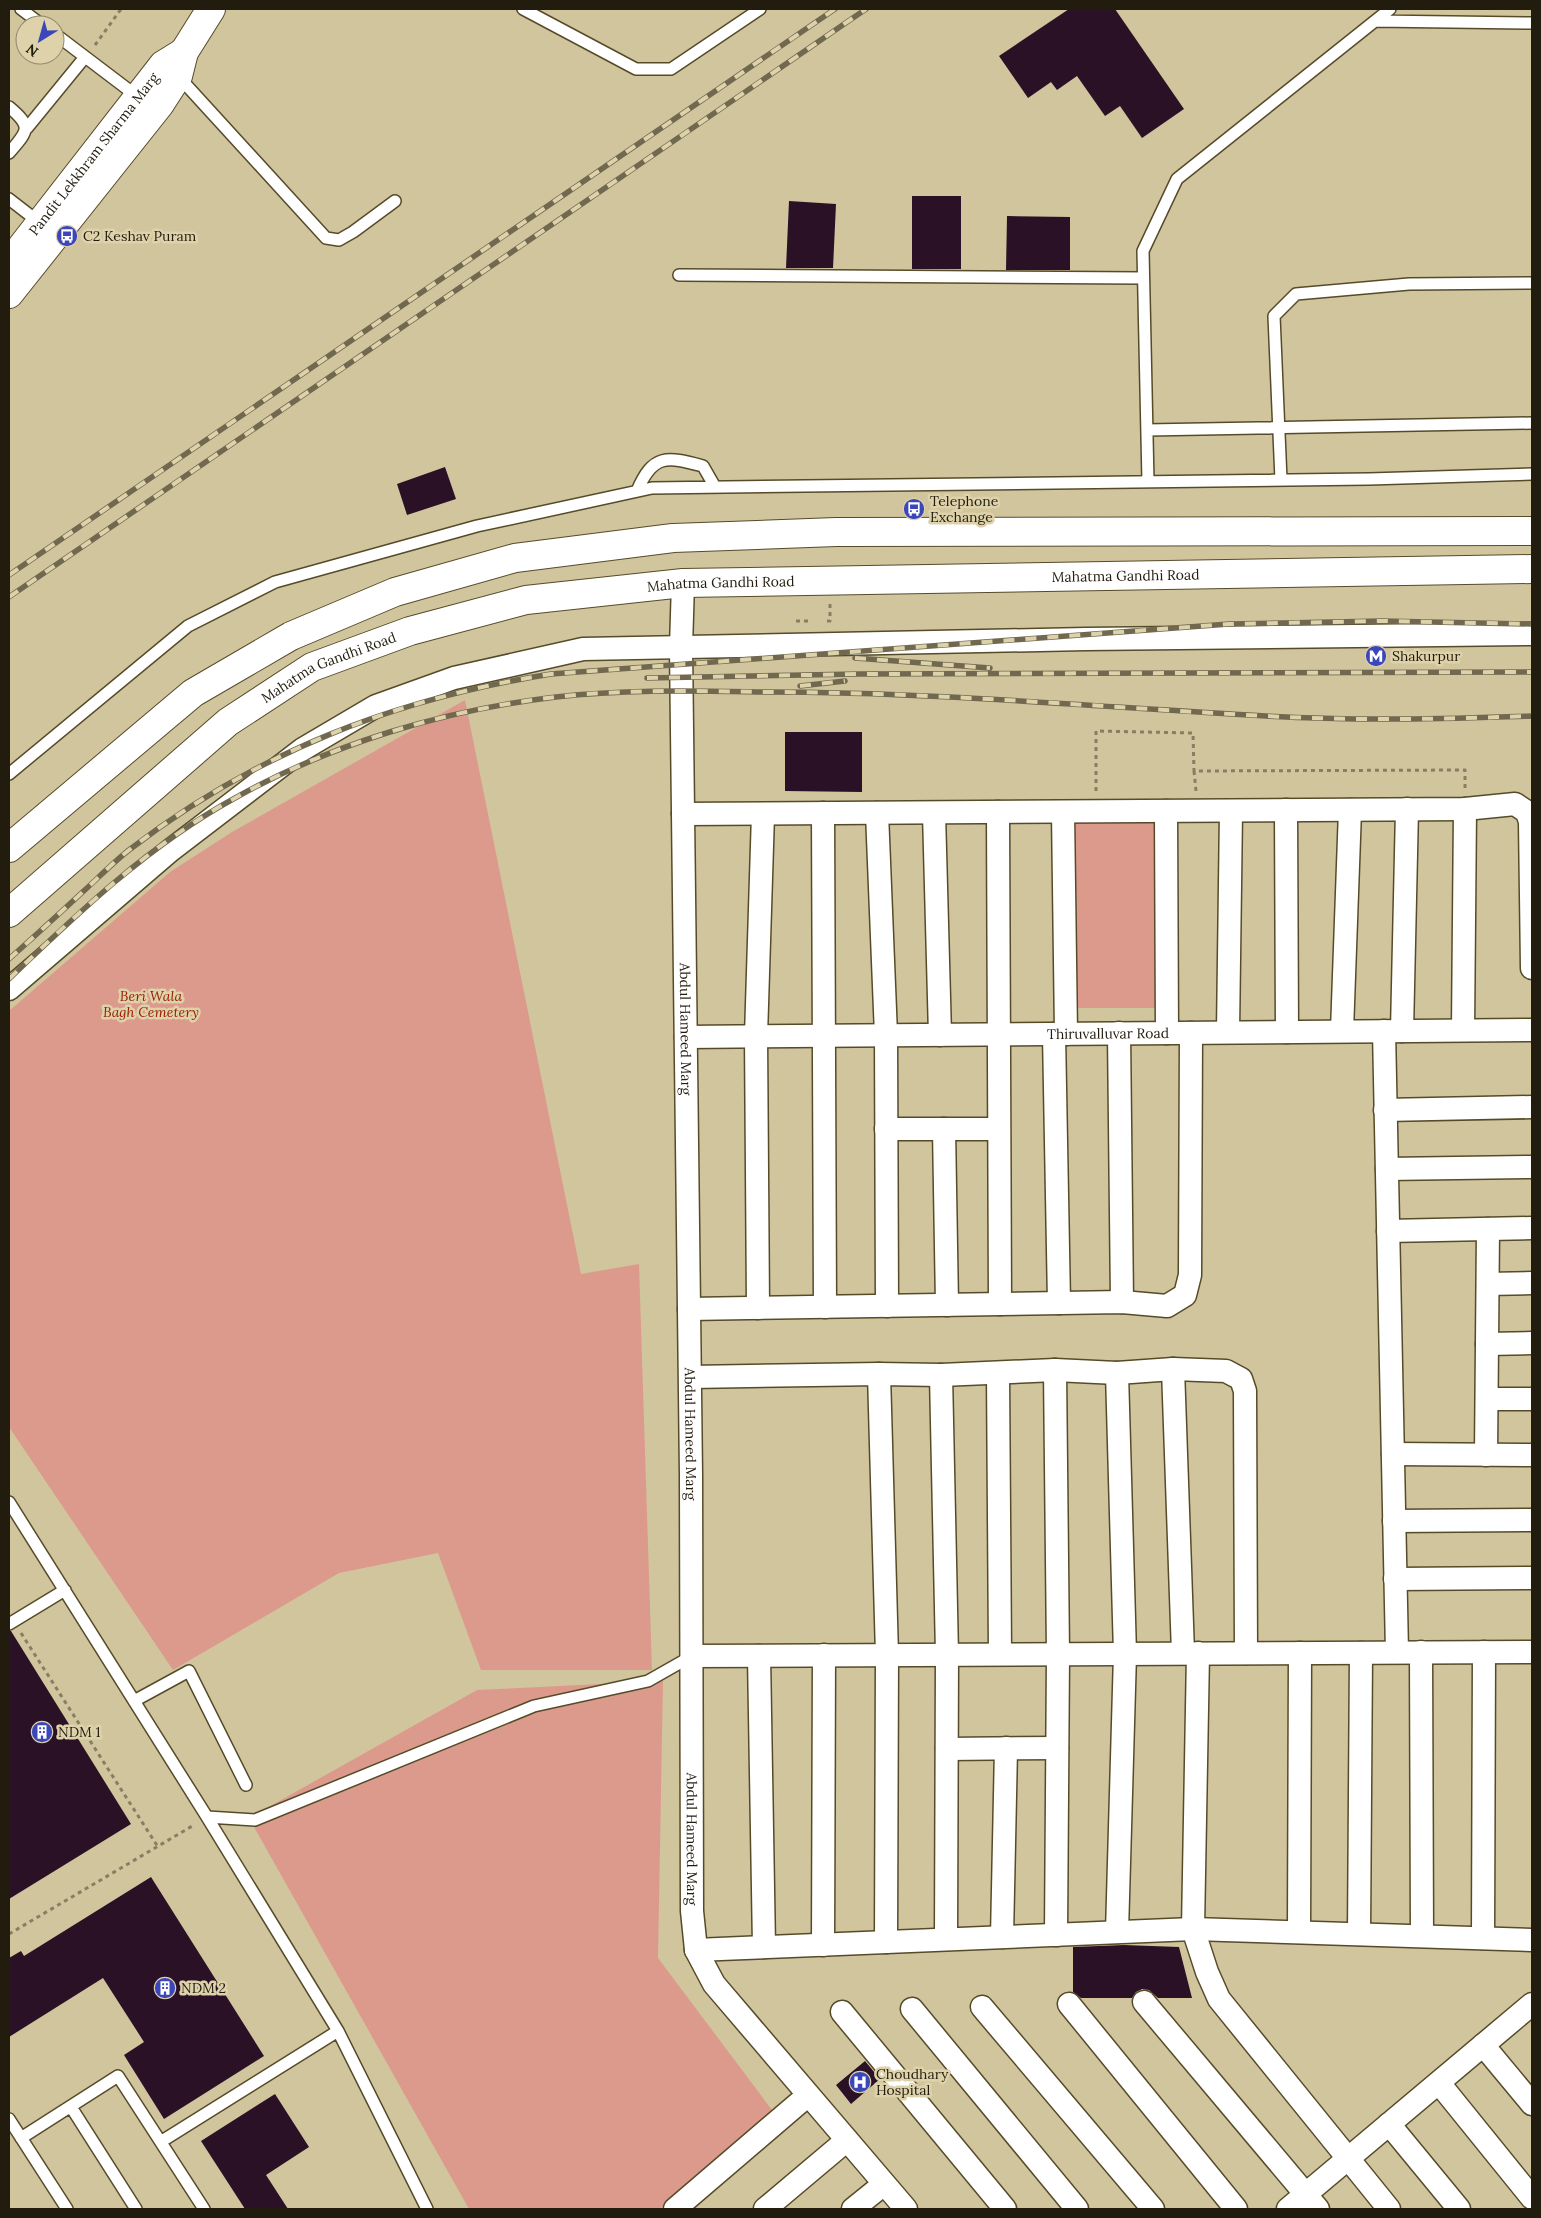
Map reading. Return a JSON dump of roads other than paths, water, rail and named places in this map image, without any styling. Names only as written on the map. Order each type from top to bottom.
[{"type":"main road","name":"Pandit Lekkhram Sharma Marg","points":[[9,263],[48,229],[160,104],[211,9]]},
{"type":"main road","name":"Pandit Lekkhram Sharma Marg","points":[[9,294],[48,229],[138,97],[163,65],[181,64]]},
{"type":"main road","points":[[9,848],[193,693],[292,636],[395,592],[515,558],[673,538],[836,532],[1532,530]]},
{"type":"main road","name":"Mahatma Gandhi Road","points":[[9,913],[228,722],[312,667],[410,631],[526,600],[683,583],[1532,569]]},
{"type":"street","name":"Abdul Hameed Marg","points":[[683,583],[681,647],[690,1377],[692,1911],[696,1950],[714,1984],[807,2096],[906,2209]]},
{"type":"street","points":[[9,989],[171,850],[303,749],[376,706],[454,678],[583,649],[1532,634]]},
{"type":"street","points":[[683,814],[1407,810],[1464,809],[1515,804],[1527,812],[1530,822],[1532,968]]},
{"type":"street","points":[[1464,809],[1464,1030]]},
{"type":"street","points":[[1286,810],[1287,1032]]},
{"type":"street","points":[[1342,1032],[1350,810]]},
{"type":"street","points":[[1397,1652],[1386,1110],[1407,810]]},
{"type":"street","points":[[1166,811],[1168,1033]]},
{"type":"street","points":[[1228,1032],[1231,811]]},
{"type":"street","points":[[998,812],[1000,1304]]},
{"type":"street","points":[[1059,1303],[1063,812]]},
{"type":"street","points":[[823,813],[822,1036],[825,1307]]},
{"type":"street","points":[[877,813],[886,1035],[887,1306]]},
{"type":"street","points":[[934,813],[940,1035]]},
{"type":"street","points":[[758,1308],[756,1036],[764,814]]},
{"type":"street","name":"Thiruvalluvar Road","points":[[686,1037],[1532,1030]]},
{"type":"street","points":[[1119,1033],[1122,1302]]},
{"type":"street","points":[[689,1309],[1122,1302],[1167,1306],[1184,1295],[1190,1275],[1191,1033]]},
{"type":"street","points":[[1386,1110],[1532,1107]]},
{"type":"street","points":[[886,1129],[998,1129]]},
{"type":"street","points":[[944,1129],[947,1305]]},
{"type":"street","points":[[1387,1169],[1532,1167]]},
{"type":"street","points":[[1388,1231],[1532,1228]]},
{"type":"street","points":[[1486,1455],[1488,1229]]},
{"type":"street","points":[[1488,1284],[1532,1283]]},
{"type":"street","points":[[1487,1344],[1532,1343]]},
{"type":"street","points":[[690,1377],[941,1375],[1055,1370],[1117,1372],[1173,1369],[1226,1371],[1241,1379],[1245,1391],[1246,1653]]},
{"type":"street","points":[[1173,1369],[1190,1653],[1194,1929],[1207,1972],[1220,1999],[1348,2160],[1390,2209]]},
{"type":"street","points":[[1055,1370],[1058,1654],[1056,1935]]},
{"type":"street","points":[[1117,1372],[1125,1654],[1117,1932]]},
{"type":"street","points":[[998,1373],[1000,1654]]},
{"type":"street","points":[[879,1374],[887,1655],[886,1942]]},
{"type":"street","points":[[941,1375],[947,1655],[946,1939]]},
{"type":"street","points":[[1487,1399],[1532,1399]]},
{"type":"street","points":[[1393,1454],[1532,1455]]},
{"type":"street","points":[[1394,1521],[1532,1520]]},
{"type":"street","points":[[1395,1579],[1532,1578]]},
{"type":"street","points":[[1421,1652],[1422,1936]]},
{"type":"street","points":[[1483,1938],[1484,1652]]},
{"type":"street","points":[[692,1656],[1532,1652]]},
{"type":"street","points":[[1299,1932],[1300,1653]]},
{"type":"street","points":[[1359,1934],[1361,1653]]},
{"type":"street","points":[[823,1945],[824,1655]]},
{"type":"street","points":[[758,1656],[764,1948]]},
{"type":"street","points":[[1002,1937],[1006,1748]]},
{"type":"street","points":[[947,1749],[1057,1748]]},
{"type":"street","points":[[696,1950],[1194,1929],[1532,1940]]},
{"type":"street","points":[[1144,2002],[1312,2202]]},
{"type":"street","points":[[1069,2004],[1236,2209]]},
{"type":"street","points":[[982,2007],[1153,2209]]},
{"type":"street","points":[[1288,2209],[1312,2202],[1348,2160],[1483,2045],[1531,2008]]},
{"type":"street","points":[[912,2009],[1077,2209]]},
{"type":"street","points":[[842,2012],[1005,2209]]},
{"type":"street","points":[[1483,2045],[1532,2104]]},
{"type":"street","points":[[1439,2083],[1532,2198]]},
{"type":"street","points":[[675,2209],[807,2096]]},
{"type":"street","points":[[1389,2124],[1459,2209]]},
{"type":"street","points":[[765,2209],[847,2140]]},
{"type":"street","points":[[853,2209],[884,2184]]},
{"type":"lane","points":[[523,9],[636,69],[671,69],[760,9]]},
{"type":"lane","points":[[1148,482],[1143,251],[1176,179],[1390,9]]},
{"type":"lane","points":[[1375,21],[1532,23]]},
{"type":"lane","points":[[65,42],[138,97]]},
{"type":"lane","points":[[9,153],[85,57]]},
{"type":"lane","points":[[181,64],[326,238],[339,240],[395,202]]},
{"type":"lane","points":[[9,107],[24,120],[27,128]]},
{"type":"lane","points":[[9,199],[48,229]]},
{"type":"lane","points":[[679,275],[1143,278]]},
{"type":"lane","points":[[1281,480],[1274,316],[1296,294],[1409,284],[1532,283]]},
{"type":"lane","points":[[1147,430],[1532,423]]},
{"type":"lane","points":[[637,491],[645,472],[656,462],[679,460],[703,466],[715,487]]},
{"type":"lane","points":[[9,774],[188,626],[275,582],[477,526],[652,488],[1281,480],[1532,474]]},
{"type":"lane","points":[[9,1502],[207,1817],[338,2031],[427,2209]]},
{"type":"lane","points":[[11,1623],[64,1590]]},
{"type":"lane","points":[[207,1817],[255,1820],[534,1706],[648,1681],[692,1656]]},
{"type":"lane","points":[[134,1701],[189,1671],[246,1785]]},
{"type":"lane","points":[[162,2141],[338,2031]]},
{"type":"lane","points":[[21,2138],[118,2076],[162,2141],[204,2209]]},
{"type":"lane","points":[[71,2107],[136,2209]]},
{"type":"lane","points":[[9,2119],[67,2209]]},
{"type":"railway","points":[[9,575],[835,9]]},
{"type":"railway","points":[[9,597],[866,9]]},
{"type":"railway","points":[[9,959],[129,850],[177,815],[227,785],[277,758],[329,735],[382,715],[437,698],[493,685],[551,674],[1229,624],[1382,621],[1532,624]]},
{"type":"railway","points":[[855,658],[990,668]]},
{"type":"railway","points":[[647,678],[859,674],[1532,672]]},
{"type":"railway","points":[[800,686],[845,681]]},
{"type":"railway","points":[[9,979],[62,929],[144,858],[203,817],[235,798],[272,778],[350,745],[431,720],[514,703],[582,694],[688,691],[891,694],[1299,718],[1399,719],[1532,716]]},
{"type":"place","name":"C2 Keshav Puram","points":[[67,236]]},
{"type":"place","name":"Telephone Exchange","points":[[914,509]]},
{"type":"place","name":"Shakurpur","points":[[1376,656]]},
{"type":"place","name":"NDM 1","points":[[42,1732]]},
{"type":"place","name":"NDM 2","points":[[165,1988]]},
{"type":"place","name":"Choudhary Hospital","points":[[860,2082]]},
{"type":"park label","name":"Beri Wala Bagh Cemetery","points":[[151,1004]]}]
